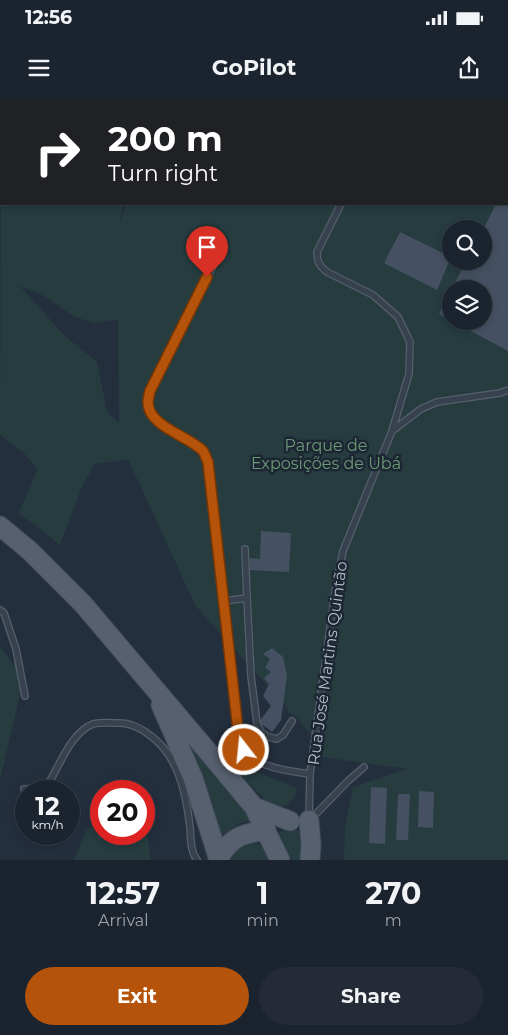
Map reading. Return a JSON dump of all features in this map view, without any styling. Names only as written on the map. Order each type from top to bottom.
[{"type":"main road","points":[[0,526],[30,551],[83,604],[254,807],[278,826],[280,860]]},
{"type":"main road","points":[[154,688],[193,778],[218,860]]},
{"type":"main road","points":[[254,807],[278,826]]},
{"type":"main road","points":[[309,820],[310,860]]},
{"type":"main road","points":[[218,860],[226,846],[237,837],[278,826]]},
{"type":"lane","name":"Rua José Martins Quintão","points":[[309,820],[310,774],[334,592],[344,551],[392,431],[410,374],[410,342],[398,317],[373,295],[327,272],[320,267],[317,260],[317,252],[340,205]]},
{"type":"lane","points":[[222,248],[150,391],[148,404],[153,416],[195,445],[203,452],[208,462],[240,742],[244,750],[260,763],[273,768],[310,774]]},
{"type":"lane","points":[[392,431],[421,409],[436,402],[500,393],[508,390]]},
{"type":"lane","points":[[245,549],[251,676],[257,723],[261,732],[268,737],[277,738],[283,734],[292,722]]},
{"type":"lane","points":[[224,600],[247,598]]},
{"type":"lane","points":[[0,610],[4,613],[16,650],[25,696]]},
{"type":"lane","points":[[50,780],[73,741],[84,729],[95,724],[122,722],[141,729],[157,740],[176,768],[183,785],[188,810],[192,850],[197,860]]},
{"type":"lane","points":[[278,826],[309,820],[364,767]]},
{"type":"green space","name":"Parque de Exposições de Ubá","points":[[1,205],[123,205],[119,224],[126,205],[508,205],[508,860],[344,860],[345,827],[353,787],[407,769],[322,757],[324,749],[294,715],[288,712],[288,709],[195,605],[128,459],[95,464],[83,484],[60,545],[19,513],[37,469],[23,452],[0,435]],"holes":[[[20,286],[44,296],[75,317],[94,323],[118,320],[119,423],[107,412],[97,362],[65,336]]]},
{"type":"green space","points":[[0,646],[24,678],[0,780]]},
{"type":"green space","points":[[185,740],[243,801],[251,821],[239,823],[221,836],[210,802]]},
{"type":"green space","points":[[225,760],[288,784],[297,789],[294,798],[285,806],[272,806]]},
{"type":"green space","points":[[88,828],[90,828],[90,845],[149,845],[151,860],[74,860]]},
{"type":"green space","points":[[286,829],[304,832],[304,860],[292,860],[278,833]]},
{"type":"green space","points":[[252,842],[264,849],[272,860],[230,860],[233,852],[238,847]]},
{"type":"building","points":[[496,205],[508,205],[508,351],[469,330],[492,330],[492,280],[456,280],[462,270],[492,270],[492,220],[488,220]]},
{"type":"building","points":[[400,232],[442,253],[442,270],[445,270],[437,290],[384,263]]},
{"type":"building","points":[[261,531],[291,533],[289,572],[249,570],[250,558],[260,559]]},
{"type":"building","points":[[272,648],[283,657],[287,675],[281,720],[272,732],[259,722],[271,706],[263,696],[269,684],[264,678],[271,672],[265,668],[270,659],[263,654]]},
{"type":"building","points":[[371,787],[387,788],[385,844],[369,843]]},
{"type":"building","points":[[419,791],[434,792],[433,828],[418,827]]},
{"type":"building","points":[[398,794],[410,794],[408,840],[396,840]]},
{"type":"route","points":[[207,277],[150,391],[148,404],[153,416],[195,445],[203,452],[208,462],[238,730],[240,742],[244,750]]}]
